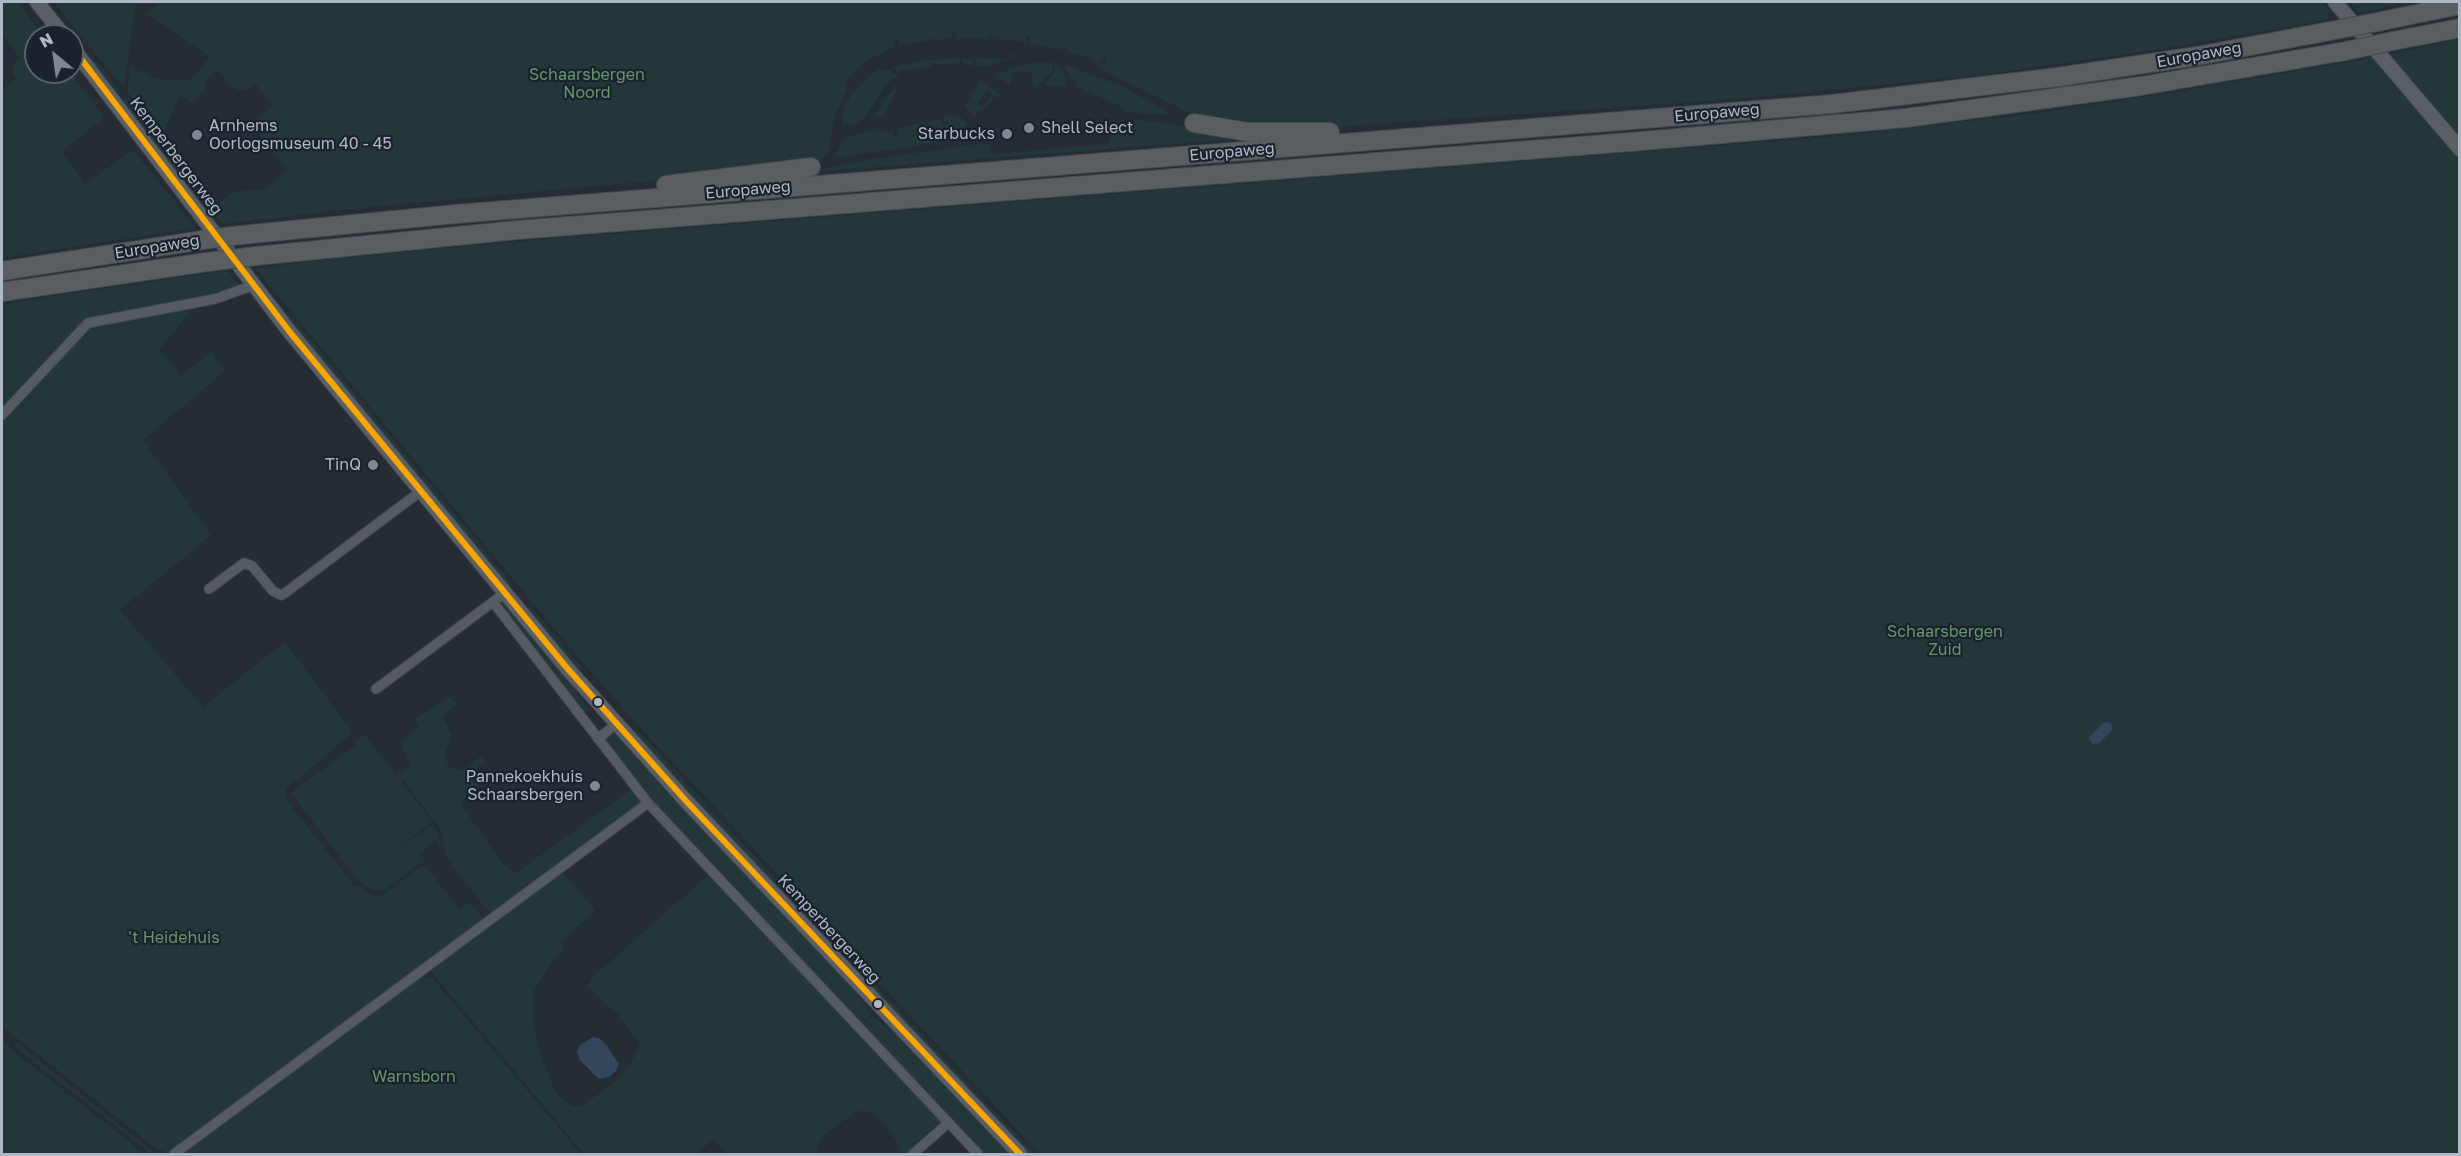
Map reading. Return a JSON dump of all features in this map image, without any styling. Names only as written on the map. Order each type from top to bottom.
[{"type":"highway","name":"Europaweg","points":[[2,271],[192,241],[456,214],[1832,104],[1942,92],[2197,56],[2460,5]]},
{"type":"highway","name":"Europaweg","points":[[2,292],[256,256],[517,230],[1606,144],[1906,118],[2141,86],[2346,51],[2460,28]]},
{"type":"highway","points":[[1194,123],[1248,132],[1301,133],[1459,125],[1548,126]]},
{"type":"highway","points":[[456,214],[553,195],[743,177],[811,167]]},
{"type":"main road","points":[[37,2],[54,24]]},
{"type":"main road","points":[[2335,2],[2460,149]]},
{"type":"main road","name":"Kemperbergerweg","points":[[84,63],[254,285],[505,593],[616,724],[1020,1155]]},
{"type":"street","points":[[2,415],[88,323],[215,298],[254,285]]},
{"type":"street","points":[[209,589],[244,563],[252,566],[273,591],[280,595],[285,593],[421,491]]},
{"type":"street","points":[[375,689],[505,593]]},
{"type":"street","points":[[493,602],[648,803],[978,1155]]},
{"type":"street","points":[[598,739],[616,724]]},
{"type":"street","points":[[174,1154],[648,803]]},
{"type":"street","points":[[913,1155],[947,1124]]},
{"type":"green space","points":[[2,2],[19,2],[34,24],[24,24],[24,84],[79,84],[105,118],[62,151],[85,184],[133,150],[196,228],[2,258],[2,90],[16,79],[12,73],[14,63],[20,58],[2,34]]},
{"type":"green space","points":[[54,2],[136,2],[124,89],[84,40],[84,24],[71,24]]},
{"type":"green space","name":"Schaarsbergen Noord","points":[[161,2],[2322,2],[2330,11],[2326,15],[2329,19],[2301,25],[2148,51],[1972,76],[1738,99],[1290,130],[1197,117],[1100,69],[1099,66],[1108,59],[1104,55],[1098,65],[1093,59],[1067,51],[1064,47],[1063,50],[1028,43],[1031,35],[1026,35],[1026,42],[993,39],[993,36],[989,36],[989,39],[955,39],[956,31],[951,31],[953,39],[931,40],[927,38],[927,41],[898,46],[898,39],[893,40],[896,46],[868,60],[853,72],[846,80],[847,88],[835,115],[829,151],[818,162],[696,177],[370,207],[222,224],[211,209],[235,191],[266,189],[288,171],[251,122],[273,106],[255,83],[245,91],[238,90],[227,85],[225,77],[216,70],[205,83],[205,89],[200,96],[192,103],[182,96],[178,98],[171,117],[160,136],[127,91],[130,67],[159,79],[190,80],[210,57],[146,13]]},
{"type":"green space","points":[[2349,2],[2416,2],[2359,13]]},
{"type":"green space","points":[[2459,39],[2459,143],[2387,55]]},
{"type":"green space","points":[[86,48],[121,91],[118,94],[112,93],[101,78]]},
{"type":"green space","points":[[1012,54],[1017,55],[990,66],[976,67],[977,58],[1005,59]]},
{"type":"green space","name":"Schaarsbergen Zuid","points":[[2376,57],[2459,156],[2459,1154],[1040,1154],[635,722],[561,637],[255,268],[560,238],[1839,136],[2038,113],[2170,93]]},
{"type":"green space","points":[[960,58],[960,64],[936,65],[935,62],[932,66],[897,72],[895,68],[891,70],[893,75],[901,72],[886,84],[865,118],[853,125],[841,125],[844,109],[851,95],[878,69],[886,71],[901,65],[928,60]]},
{"type":"green space","points":[[962,58],[975,58],[972,59],[974,67],[962,63]]},
{"type":"green space","points":[[1054,62],[1052,72],[1038,87],[1033,87],[1032,72],[1012,73],[1010,86],[995,74],[1030,63]]},
{"type":"green space","points":[[1056,63],[1067,80],[1066,87],[1042,86],[1054,73]]},
{"type":"green space","points":[[1063,64],[1120,85],[1175,116],[1125,112],[1119,106],[1076,86],[1076,80],[1072,80]]},
{"type":"green space","points":[[980,81],[1001,95],[996,98],[988,90],[978,103],[983,106],[992,96],[995,98],[975,116],[964,107]]},
{"type":"green space","points":[[898,87],[885,113],[877,119],[875,115],[884,100]]},
{"type":"green space","points":[[125,95],[157,138],[153,141],[149,141],[121,104]]},
{"type":"green space","points":[[945,115],[960,116],[967,124],[950,141],[835,158],[840,144],[847,137],[877,128],[884,132],[893,129],[894,136],[899,135],[894,129],[940,119],[944,127],[948,124],[942,119]]},
{"type":"green space","points":[[1136,120],[1251,138],[814,171],[865,160],[985,143],[992,146],[988,151],[992,154],[1107,144],[1118,123]]},
{"type":"green space","points":[[160,143],[200,203],[197,203],[155,149]]},
{"type":"green space","points":[[228,270],[240,287],[214,295],[94,319],[2,412],[2,304]]},
{"type":"green space","points":[[260,283],[297,323],[420,472],[415,477],[323,366]]},
{"type":"green space","name":"'t Heidehuis","points":[[195,306],[159,350],[181,375],[211,353],[225,371],[143,440],[211,535],[120,610],[203,707],[285,642],[353,733],[286,789],[287,801],[355,886],[373,895],[383,895],[419,868],[427,867],[459,910],[470,902],[483,919],[481,924],[169,1154],[151,1145],[2,1026],[2,418],[89,325]]},
{"type":"green space","points":[[423,475],[513,585],[507,589],[417,480]]},
{"type":"green space","points":[[503,604],[508,604],[563,671],[590,711],[584,716],[502,608]]},
{"type":"green space","points":[[530,606],[582,667],[579,670],[524,610]]},
{"type":"green space","points":[[451,697],[457,704],[442,717],[452,735],[445,754],[447,763],[452,769],[464,769],[481,756],[485,760],[477,768],[484,777],[463,801],[462,806],[503,864],[516,873],[632,789],[642,801],[640,805],[495,914],[490,914],[446,857],[441,830],[403,780],[401,781],[432,822],[394,851],[433,824],[438,832],[442,851],[435,842],[418,855],[424,862],[384,891],[369,889],[357,879],[291,793],[357,744],[356,742],[365,734],[396,776],[410,767],[401,744],[419,726],[414,719]]},
{"type":"green space","points":[[637,729],[851,960],[848,963],[632,734]]},
{"type":"green space","points":[[615,733],[846,979],[871,1014],[860,1025],[650,801],[604,743],[605,738]]},
{"type":"green space","points":[[561,870],[595,910],[560,943],[565,949],[555,957],[533,992],[534,1028],[538,1046],[556,1093],[572,1106],[581,1107],[618,1079],[631,1063],[640,1045],[617,1013],[587,987],[593,977],[709,874],[939,1120],[940,1128],[911,1154],[894,1154],[901,1149],[888,1128],[874,1113],[857,1111],[825,1134],[817,1146],[819,1154],[727,1154],[713,1140],[696,1154],[584,1154],[429,969]]},
{"type":"green space","name":"Warnsborn","points":[[421,976],[433,979],[581,1154],[181,1154]]},
{"type":"green space","points":[[874,984],[1035,1154],[1027,1154],[892,1015],[872,987]]},
{"type":"green space","points":[[872,1016],[900,1037],[1013,1154],[983,1154],[861,1026]]},
{"type":"green space","points":[[2,1040],[11,1049],[145,1154],[2,1154]]},
{"type":"green space","points":[[16,1042],[156,1154],[151,1154],[13,1046]]},
{"type":"water","points":[[2103,723],[2111,723],[2113,729],[2099,743],[2093,745],[2088,738]]},
{"type":"water","points":[[593,1037],[599,1038],[607,1046],[619,1064],[616,1071],[609,1077],[599,1079],[580,1060],[577,1052],[580,1045]]},
{"type":"transit line","points":[[84,63],[289,331],[567,668],[687,802],[1020,1154]]},
{"type":"place","name":"Shell Select","points":[[1029,128]]},
{"type":"place","name":"Starbucks","points":[[1007,134]]},
{"type":"place","name":"Arnhems Oorlogsmuseum 40 - 45","points":[[197,135]]},
{"type":"place","name":"TinQ","points":[[373,465]]},
{"type":"place","name":"Pannekoekhuis Schaarsbergen","points":[[595,786]]}]
